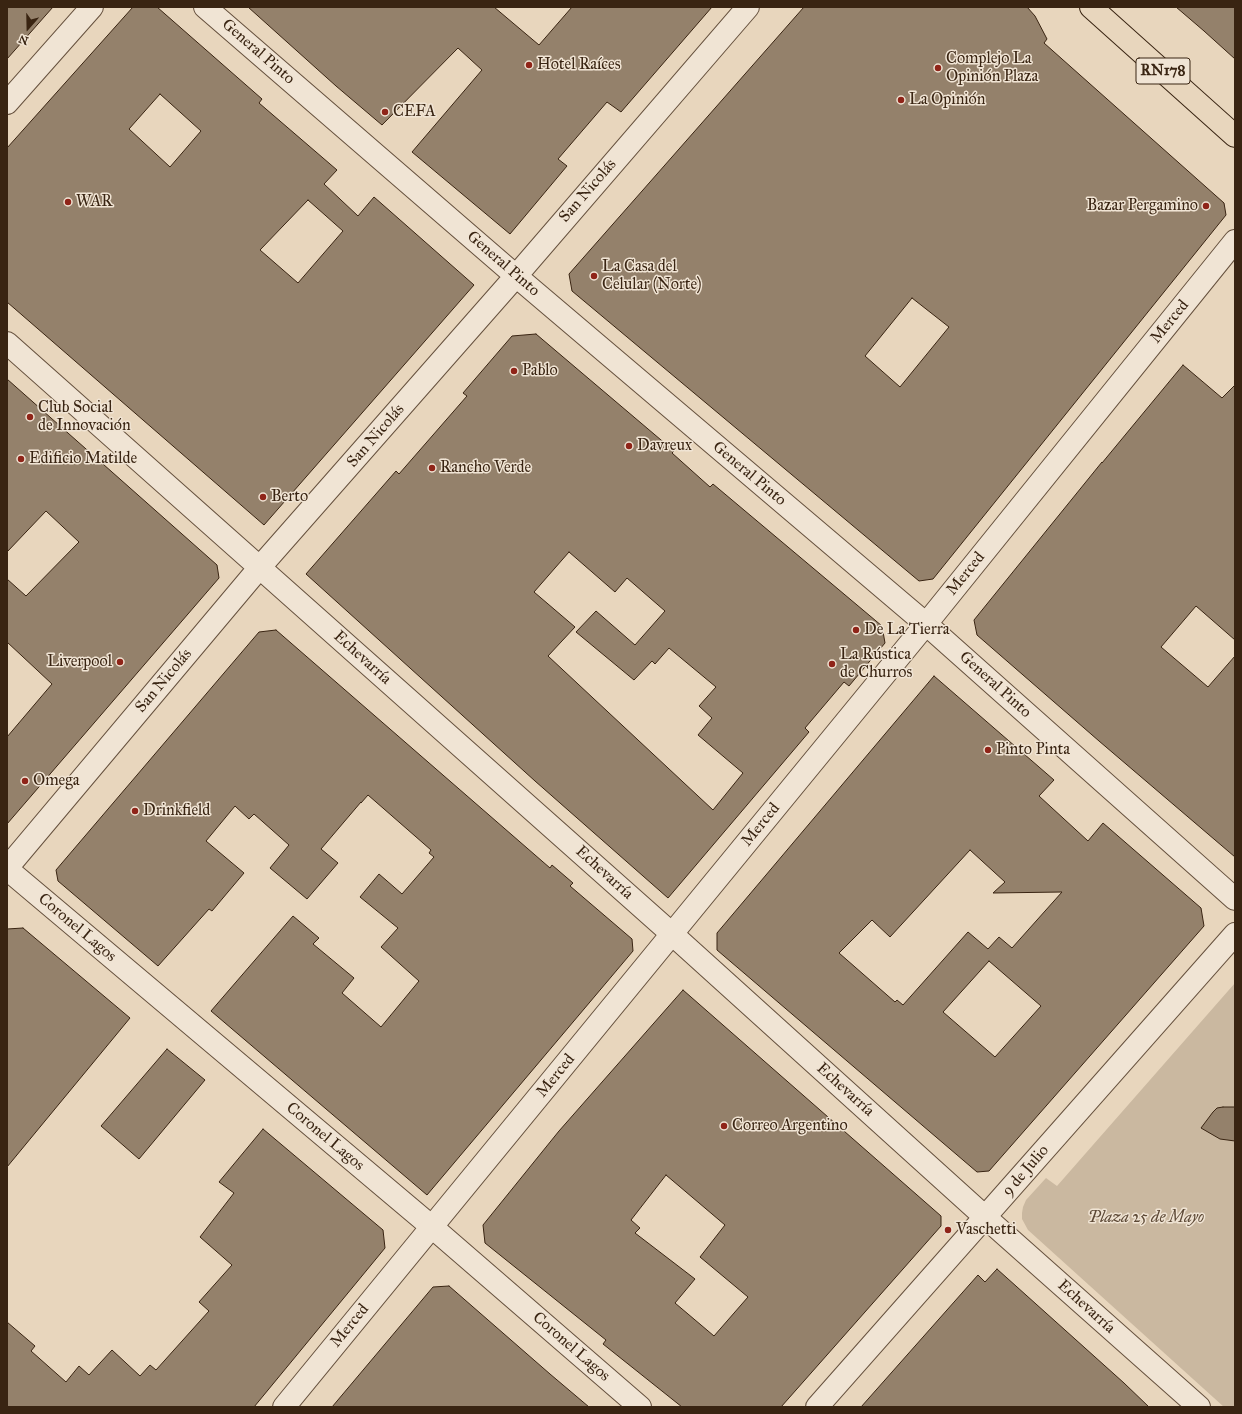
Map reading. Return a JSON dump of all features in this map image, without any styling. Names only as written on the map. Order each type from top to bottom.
[{"type":"main road","name":"RN178","points":[[1091,7],[1235,136]]},
{"type":"street","points":[[7,103],[92,7]]},
{"type":"street","name":"General Pinto","points":[[205,7],[516,276],[926,624],[1235,899]]},
{"type":"street","name":"San Nicolás","points":[[7,868],[260,567],[516,276],[748,7]]},
{"type":"street","name":"Merced","points":[[284,1407],[926,624],[1235,241]]},
{"type":"street","name":"Echevarría","points":[[7,343],[672,934],[985,1217],[1199,1407]]},
{"type":"street","name":"Coronel Lagos","points":[[7,868],[432,1227],[640,1407]]},
{"type":"street","name":"9 de Julio","points":[[817,1407],[1235,934]]},
{"type":"green space","name":"Plaza 25 de Mayo","points":[[1235,983],[1235,1407],[1224,1407],[1028,1230],[1022,1219],[1022,1213],[1026,1200],[1046,1178],[1057,1186]]},
{"type":"building","points":[[7,7],[53,7],[7,59]]},
{"type":"building","points":[[133,7],[157,7],[262,99],[259,103],[337,170],[324,184],[358,216],[374,197],[474,285],[264,525],[7,302],[7,148]],"holes":[[[160,94],[201,131],[170,167],[129,129]],[[308,200],[343,231],[298,283],[260,250]]]},
{"type":"building","points":[[248,7],[494,7],[539,45],[572,7],[712,7],[621,112],[607,102],[558,159],[567,166],[510,234],[412,152],[482,70],[458,48],[382,125]]},
{"type":"building","points":[[804,7],[1027,7],[1035,16],[1047,39],[1044,43],[1224,203],[1226,215],[933,579],[919,581],[572,291],[569,274]],"holes":[[[912,298],[949,327],[900,387],[865,356]]]},
{"type":"building","points":[[1176,7],[1235,7],[1235,59],[1204,31]]},
{"type":"building","points":[[536,334],[674,451],[672,453],[710,487],[713,484],[882,626],[885,643],[849,686],[844,682],[805,728],[809,732],[668,898],[535,781],[306,574],[396,471],[399,474],[467,396],[463,393],[512,336]],"holes":[[[569,552],[615,592],[627,578],[665,611],[635,645],[596,611],[576,632],[634,680],[652,661],[655,664],[669,648],[716,687],[699,706],[712,718],[698,735],[743,773],[713,810],[548,656],[575,627],[534,592]]]},
{"type":"building","points":[[1183,365],[1222,398],[1235,385],[1235,640],[1196,606],[1161,647],[1208,687],[1235,656],[1235,857],[977,635],[974,620]]},
{"type":"building","points":[[7,379],[217,565],[219,578],[7,824],[7,737],[52,684],[7,642],[7,579],[26,596],[79,542],[46,511],[7,552]]},
{"type":"building","points":[[276,630],[550,868],[552,865],[573,883],[570,886],[632,939],[633,951],[427,1195],[211,1011],[293,916],[319,938],[313,944],[354,978],[342,993],[381,1027],[419,981],[381,947],[398,928],[360,897],[379,874],[402,894],[434,857],[429,853],[431,850],[368,795],[321,849],[338,863],[307,899],[270,868],[289,845],[254,814],[249,819],[235,806],[206,841],[244,873],[212,911],[209,909],[158,966],[58,881],[56,870],[259,632]]},
{"type":"building","points":[[934,676],[1054,780],[1039,796],[1088,841],[1103,823],[1201,908],[1204,926],[989,1171],[977,1172],[717,950],[717,933]],"holes":[[[970,850],[1005,882],[993,893],[1062,892],[1012,948],[999,937],[988,949],[968,932],[903,1005],[897,1000],[895,1002],[839,953],[872,920],[890,937]],[[989,961],[1041,1006],[995,1057],[943,1012]]]},
{"type":"building","points":[[23,928],[130,1018],[7,1167],[7,929]]},
{"type":"building","points":[[683,990],[941,1216],[941,1226],[781,1407],[682,1407],[603,1344],[606,1340],[485,1243],[483,1225],[559,1131]],"holes":[[[666,1175],[725,1225],[700,1257],[748,1297],[714,1336],[675,1303],[695,1279],[635,1233],[640,1228],[631,1220]]]},
{"type":"building","points":[[167,1049],[205,1080],[139,1159],[101,1126]]},
{"type":"building","points":[[1235,1107],[1235,1141],[1220,1139],[1201,1128],[1217,1108]]},
{"type":"building","points":[[263,1129],[383,1230],[385,1248],[254,1407],[7,1407],[7,1322],[35,1346],[31,1351],[66,1382],[79,1366],[89,1375],[112,1350],[140,1376],[150,1365],[156,1370],[209,1311],[199,1302],[232,1265],[200,1237],[234,1193],[219,1182]]},
{"type":"building","points":[[997,1269],[1149,1407],[861,1407],[978,1275],[985,1282]]},
{"type":"building","points":[[449,1286],[589,1407],[332,1407],[433,1287]]},
{"type":"place","name":"Hotel Raíces","points":[[529,65]]},
{"type":"place","name":"Complejo La Opinión Plaza","points":[[938,68]]},
{"type":"place","name":"La Opinión","points":[[901,100]]},
{"type":"place","name":"CEFA","points":[[385,112]]},
{"type":"place","name":"WAR","points":[[68,202]]},
{"type":"place","name":"Bazar Pergamino","points":[[1206,206]]},
{"type":"place","name":"La Casa del Celular (Norte)","points":[[594,276]]},
{"type":"place","name":"Pablo","points":[[514,371]]},
{"type":"place","name":"Club Social de Innovación","points":[[30,417]]},
{"type":"place","name":"Davreux","points":[[629,446]]},
{"type":"place","name":"Edificio Matilde","points":[[21,459]]},
{"type":"place","name":"Rancho Verde","points":[[432,468]]},
{"type":"place","name":"Berto","points":[[263,497]]},
{"type":"place","name":"De La Tierra","points":[[856,630]]},
{"type":"place","name":"Liverpool","points":[[120,662]]},
{"type":"place","name":"La Rústica de Churros","points":[[832,664]]},
{"type":"place","name":"Pinto Pinta","points":[[988,750]]},
{"type":"place","name":"Omega","points":[[25,781]]},
{"type":"place","name":"Drinkfield","points":[[135,811]]},
{"type":"place","name":"Correo Argentino","points":[[724,1126]]},
{"type":"place","name":"Vaschetti","points":[[948,1230]]}]
